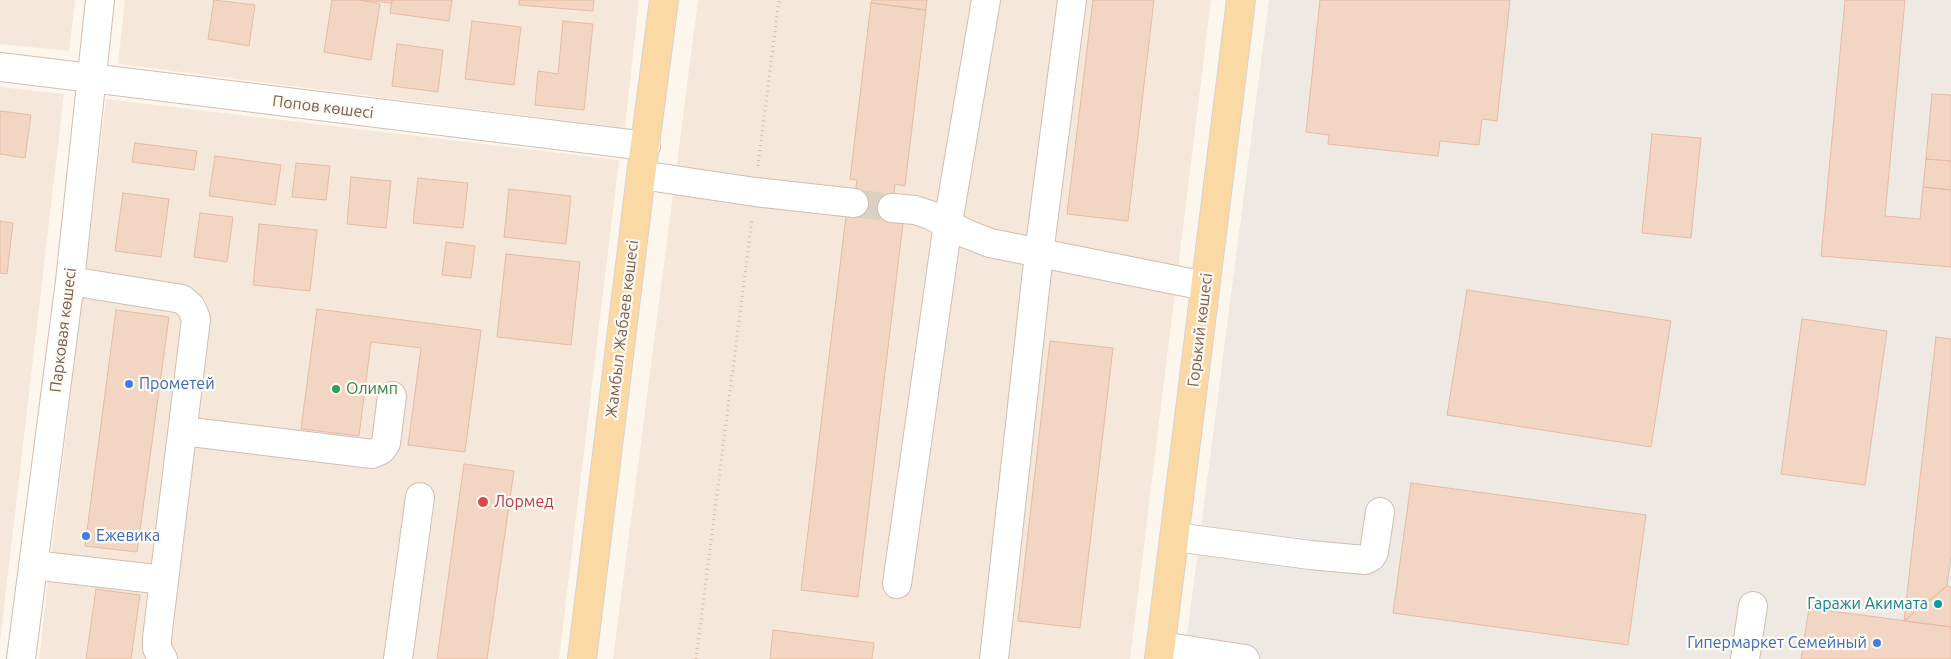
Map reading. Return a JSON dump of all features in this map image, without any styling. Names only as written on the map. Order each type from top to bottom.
[{"type":"main road","name":"Жамбыл Жабаев көшесі","points":[[582,659],[664,0]]},
{"type":"main road","name":"Горький көшесі","points":[[1160,652],[1241,0]]},
{"type":"street","name":"Парковая көшесі","points":[[21,659],[70,281],[90,78],[100,0]]},
{"type":"street","points":[[897,584],[948,223],[986,0]]},
{"type":"street","points":[[994,659],[1039,253],[1072,0]]},
{"type":"street","name":"Попов көшесі","points":[[0,67],[646,146]]},
{"type":"street","points":[[641,175],[854,204]]},
{"type":"street","points":[[892,208],[923,212],[990,243],[1206,286]]},
{"type":"street","points":[[70,281],[182,299],[191,307],[196,319],[157,648],[163,659]]},
{"type":"street","points":[[183,431],[372,454],[381,450],[386,443],[392,396]]},
{"type":"street","points":[[398,659],[420,496]]},
{"type":"street","points":[[1174,537],[1310,555],[1364,560],[1371,557],[1374,552],[1380,512]]},
{"type":"street","points":[[33,565],[164,580]]},
{"type":"street","points":[[1745,659],[1753,606]]},
{"type":"street","points":[[1160,652],[1245,659]]},
{"type":"path","points":[[696,659],[779,0]]},
{"type":"shaded area","points":[[0,0],[75,0],[69,51],[0,44]]},
{"type":"shaded area","points":[[125,0],[639,0],[625,128],[118,64]]},
{"type":"shaded area","points":[[698,0],[1211,0],[1130,659],[613,659]]},
{"type":"shaded area","points":[[1269,0],[1951,0],[1951,659],[1184,659]]},
{"type":"shaded area","points":[[0,87],[64,94],[0,642]]},
{"type":"shaded area","points":[[106,99],[619,160],[559,659],[39,659]]},
{"type":"building","points":[[214,0],[255,5],[249,46],[208,39]]},
{"type":"building","points":[[332,0],[360,0],[380,4],[371,60],[324,52]]},
{"type":"building","points":[[360,0],[392,0],[392,3]]},
{"type":"building","points":[[392,0],[452,0],[449,21],[390,13]]},
{"type":"building","points":[[519,0],[594,0],[593,11],[519,5]]},
{"type":"building","points":[[872,0],[927,0],[926,10],[871,3]]},
{"type":"building","points":[[1093,0],[1154,0],[1128,221],[1067,214]]},
{"type":"building","points":[[1320,0],[1510,0],[1497,121],[1482,119],[1479,145],[1440,141],[1438,156],[1328,144],[1329,135],[1306,132]]},
{"type":"building","points":[[1845,0],[1905,0],[1885,216],[1920,219],[1923,187],[1951,190],[1951,267],[1821,256]]},
{"type":"building","points":[[871,3],[926,10],[905,186],[895,184],[891,222],[903,223],[858,597],[801,590],[846,216],[852,217],[857,180],[850,179]]},
{"type":"building","points":[[472,21],[521,27],[514,85],[465,79]]},
{"type":"building","points":[[563,21],[593,24],[584,110],[535,105],[538,71],[558,74]]},
{"type":"building","points":[[397,44],[443,50],[438,92],[392,86]]},
{"type":"building","points":[[1932,94],[1951,95],[1951,161],[1926,159]]},
{"type":"building","points":[[0,111],[31,115],[25,158],[0,154]]},
{"type":"building","points":[[1652,134],[1701,138],[1691,238],[1642,233]]},
{"type":"building","points":[[135,143],[197,151],[194,170],[132,162]]},
{"type":"building","points":[[215,156],[281,165],[275,205],[209,196]]},
{"type":"building","points":[[1926,159],[1951,161],[1951,190],[1923,187]]},
{"type":"building","points":[[296,163],[330,166],[326,200],[292,197]]},
{"type":"building","points":[[351,177],[391,181],[386,228],[347,224]]},
{"type":"building","points":[[418,178],[468,183],[463,228],[413,223]]},
{"type":"building","points":[[509,189],[571,196],[566,244],[504,237]]},
{"type":"building","points":[[123,193],[169,199],[161,257],[115,251]]},
{"type":"building","points":[[200,213],[233,217],[227,262],[194,257]]},
{"type":"building","points":[[0,221],[13,223],[7,274],[0,273]]},
{"type":"building","points":[[259,224],[317,230],[310,291],[253,285]]},
{"type":"building","points":[[446,242],[475,246],[471,278],[442,275]]},
{"type":"building","points":[[506,254],[580,262],[571,345],[497,337]]},
{"type":"building","points":[[1467,290],[1671,321],[1651,447],[1447,415]]},
{"type":"building","name":"Олимп","points":[[317,309],[481,330],[465,452],[408,445],[421,348],[371,342],[359,436],[301,429]]},
{"type":"building","points":[[116,310],[169,317],[137,552],[85,546]]},
{"type":"building","points":[[1802,319],[1887,331],[1865,485],[1781,474]]},
{"type":"building","points":[[1936,337],[1951,339],[1951,556],[1947,586],[1904,621]]},
{"type":"building","points":[[1050,341],[1113,348],[1080,628],[1018,621]]},
{"type":"building","points":[[464,464],[514,471],[487,659],[437,659]]},
{"type":"building","points":[[1411,483],[1646,515],[1628,645],[1393,613]]},
{"type":"building","name":"Гаражи Акимата","points":[[1947,586],[1951,587],[1951,627],[1904,621]]},
{"type":"building","points":[[96,589],[140,595],[131,659],[86,659]]},
{"type":"building","name":"Гипермаркет Семейный","points":[[1809,608],[1951,627],[1951,659],[1801,659]]},
{"type":"building","points":[[773,630],[874,643],[872,659],[770,659]]},
{"type":"tunnel","points":[[854,203],[892,208]]},
{"type":"place","name":"Прометей","points":[[129,384]]},
{"type":"place","name":"Олимп","points":[[336,389]]},
{"type":"place","name":"Лормед","points":[[483,502]]},
{"type":"place","name":"Ежевика","points":[[86,536]]},
{"type":"place","name":"Гаражи Акимата","points":[[1938,604]]},
{"type":"place","name":"Гипермаркет Семейный","points":[[1877,643]]}]
